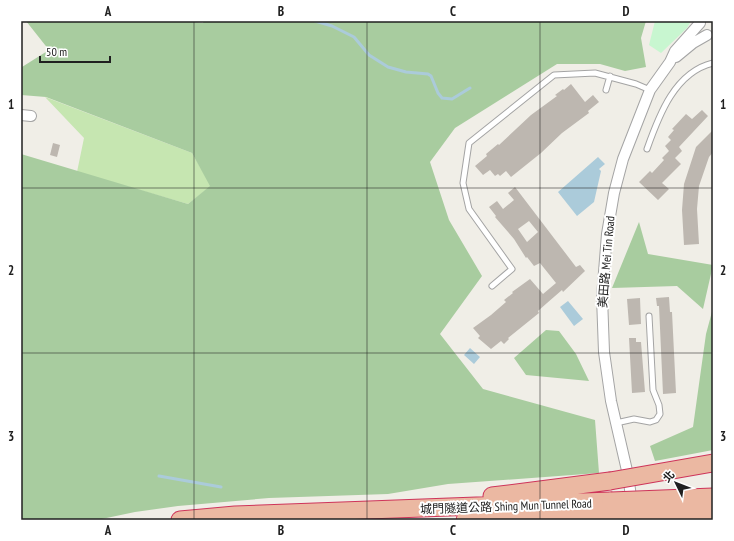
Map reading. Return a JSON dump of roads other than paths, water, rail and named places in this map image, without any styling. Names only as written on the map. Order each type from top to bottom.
[{"type":"highway","points":[[394,510],[610,481],[713,463]]},
{"type":"highway","name":"城門隧道公路 Shing Mun Tunnel Road","points":[[465,520],[611,509],[713,497]]},
{"type":"highway","name":"城門隧道公路 Shing Mun Tunnel Road","points":[[180,520],[235,515],[394,510],[611,509],[713,511]]},
{"type":"street","points":[[700,22],[703,32],[710,37]]},
{"type":"street","name":"美田路 Mei Tin Road","points":[[632,520],[630,490],[607,382],[602,334],[604,257],[610,212],[618,176],[628,143],[650,90],[670,62],[675,51],[700,22]]},
{"type":"street","name":"美田路 Mei Tin Road","points":[[670,62],[693,43],[710,37]]},
{"type":"lane","points":[[647,149],[662,111],[672,93],[690,74],[703,65],[713,63]]},
{"type":"lane","points":[[492,286],[512,269],[469,209],[463,183],[470,143],[554,75],[595,73],[610,76],[650,90]]},
{"type":"lane","points":[[606,90],[610,76]]},
{"type":"lane","points":[[616,423],[634,419],[650,422],[656,420],[660,414],[659,405],[653,390],[649,316]]},
{"type":"water","points":[[598,157],[605,164],[599,169],[601,171],[594,202],[577,216],[558,192]]},
{"type":"water","points":[[568,301],[583,319],[574,326],[560,307]]},
{"type":"water","points":[[470,348],[480,357],[474,364],[464,355]]},
{"type":"waterway","points":[[315,21],[332,26],[354,37],[369,55],[388,67],[406,72],[428,74],[431,76],[438,93],[442,98],[452,99],[470,88]]},
{"type":"waterway","points":[[159,476],[221,487]]}]
